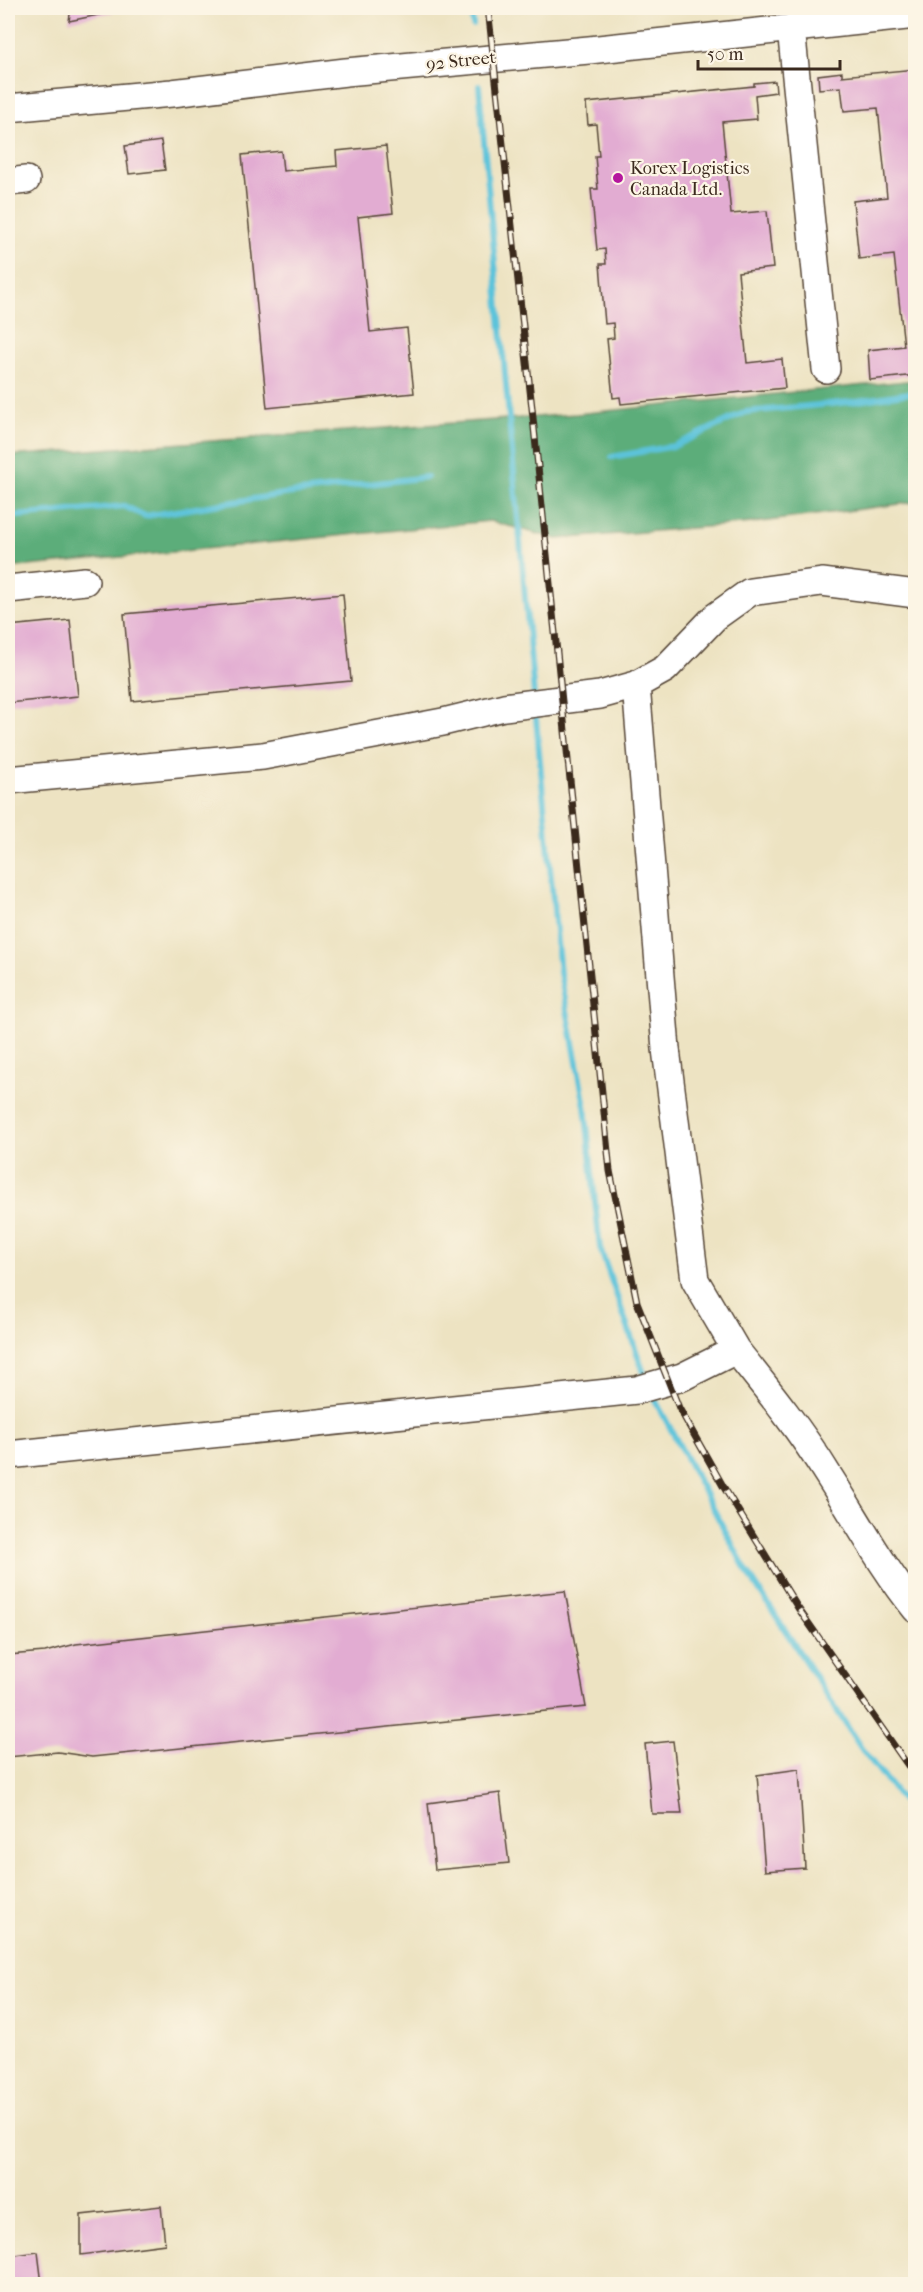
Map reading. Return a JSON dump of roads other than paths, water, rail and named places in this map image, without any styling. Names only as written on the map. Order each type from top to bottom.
[{"type":"street","name":"92 Street","points":[[8,108],[915,15]]},
{"type":"street","points":[[791,28],[826,369]]},
{"type":"street","points":[[8,589],[85,580]]},
{"type":"street","points":[[8,780],[262,756],[443,722],[504,707],[600,695],[636,685],[665,669],[715,617],[750,592],[822,582],[915,594]]},
{"type":"street","points":[[636,685],[666,1048],[695,1280],[736,1350],[827,1473],[894,1582],[915,1609]]},
{"type":"street","points":[[8,1455],[647,1387],[682,1377],[736,1350]]},
{"type":"waterway","points":[[471,8],[473,25]]},
{"type":"waterway","points":[[479,86],[534,695]]},
{"type":"waterway","points":[[612,457],[674,446],[746,412],[851,402],[916,392]]},
{"type":"waterway","points":[[8,513],[16,516],[124,506],[145,516],[284,494],[427,477]]},
{"type":"waterway","points":[[535,708],[560,973],[585,1106],[600,1248],[646,1379]]},
{"type":"waterway","points":[[652,1394],[745,1568],[861,1748],[916,1818]]},
{"type":"railway","points":[[488,8],[532,408],[610,1171],[637,1302],[679,1408],[723,1486],[798,1608],[916,1777]]},
{"type":"place","name":"Korex Logistics Canada Ltd.","points":[[618,178]]}]
